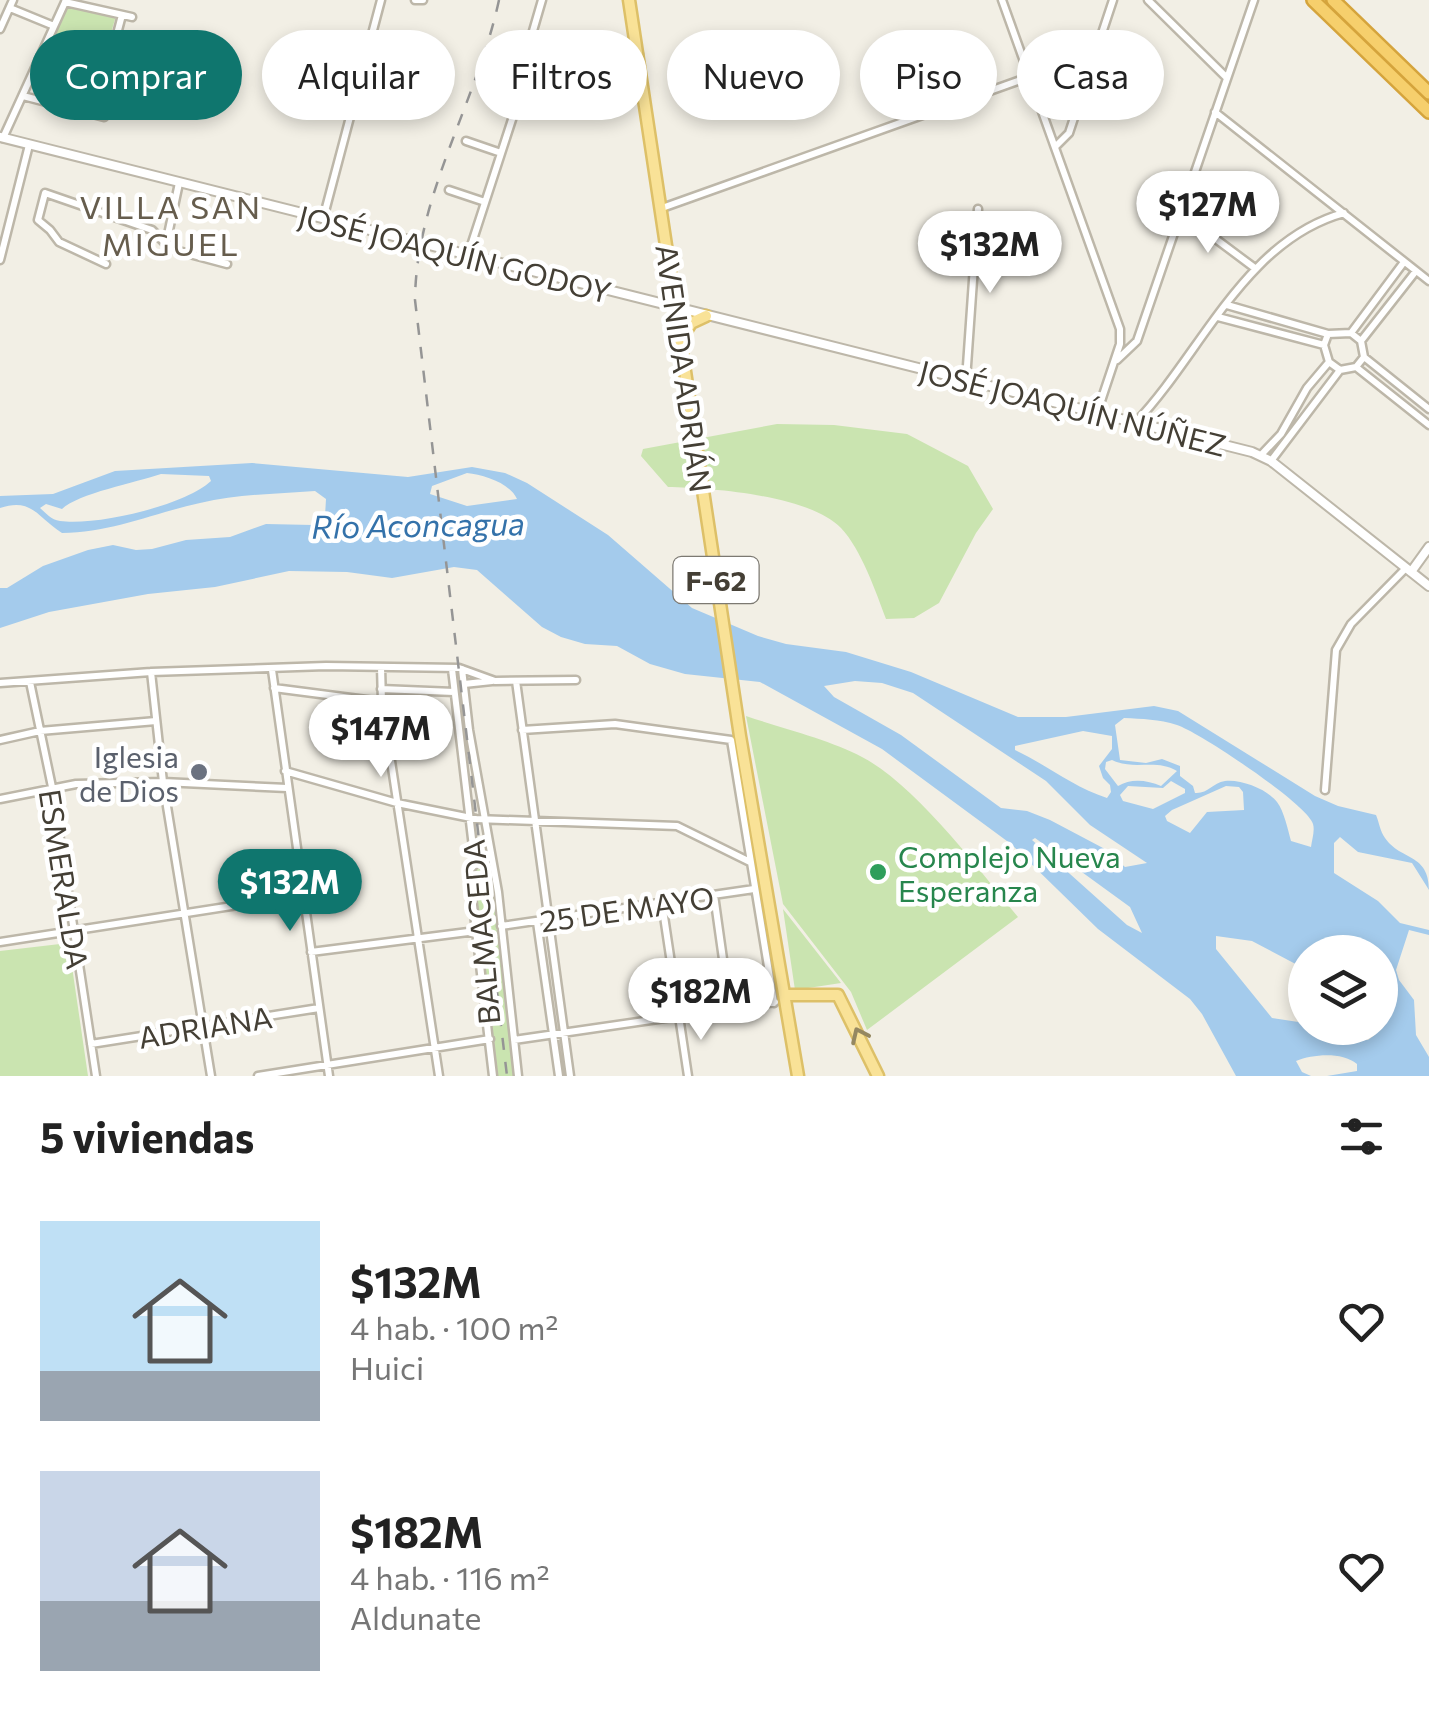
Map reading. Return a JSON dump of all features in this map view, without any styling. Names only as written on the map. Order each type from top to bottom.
[{"type":"highway","points":[[1313,0],[1429,112]]},
{"type":"highway","points":[[1333,0],[1429,93]]},
{"type":"main road","name":"AVENIDA ADRIÁN","points":[[629,0],[634,30]]},
{"type":"main road","name":"AVENIDA ADRIÁN","points":[[647,112],[735,738]]},
{"type":"main road","points":[[681,340],[691,323],[706,316]]},
{"type":"main road","name":"F-62","points":[[735,738],[798,1076]]},
{"type":"main road","points":[[785,999],[838,995],[878,1076]]},
{"type":"street","points":[[323,220],[381,0]]},
{"type":"street","points":[[533,30],[542,0]]},
{"type":"street","points":[[1002,0],[1017,43]]},
{"type":"street","points":[[1055,147],[1069,134],[1113,0]]},
{"type":"street","points":[[1148,0],[1227,78]]},
{"type":"street","points":[[1115,362],[1137,342],[1254,0]]},
{"type":"street","points":[[52,30],[65,1],[132,17]]},
{"type":"street","points":[[0,30],[12,4],[54,26]]},
{"type":"street","points":[[119,30],[122,15]]},
{"type":"street","points":[[1,138],[30,79]]},
{"type":"street","points":[[662,208],[1017,82]]},
{"type":"street","points":[[22,96],[30,98]]},
{"type":"street","points":[[1215,112],[1429,281]]},
{"type":"street","points":[[468,255],[512,120]]},
{"type":"street","points":[[1045,120],[1121,339],[1098,413]]},
{"type":"street","name":"JOSÉ JOAQUÍN GODOY","points":[[1,138],[677,309]]},
{"type":"street","points":[[466,142],[501,152]]},
{"type":"street","points":[[0,260],[29,144]]},
{"type":"street","points":[[166,244],[178,183]]},
{"type":"street","points":[[449,190],[485,202]]},
{"type":"street","points":[[106,264],[59,242],[38,220],[45,194],[152,230],[171,248],[227,264]]},
{"type":"street","points":[[966,380],[978,209]]},
{"type":"street","points":[[1181,213],[1256,269]]},
{"type":"street","points":[[1136,422],[1256,269],[1306,230],[1344,213]]},
{"type":"street","points":[[1351,333],[1404,262]]},
{"type":"street","points":[[1416,270],[1362,341],[1364,357],[1429,408]]},
{"type":"street","points":[[1228,305],[1328,334],[1351,333],[1362,341]]},
{"type":"street","name":"JOSÉ JOAQUÍN NÚÑEZ","points":[[677,309],[1261,455],[1429,586]]},
{"type":"street","points":[[1218,318],[1324,346]]},
{"type":"street","points":[[1328,334],[1324,346],[1329,362],[1340,370]]},
{"type":"street","points":[[1121,339],[1137,342]]},
{"type":"street","points":[[1271,461],[1340,370],[1356,367],[1364,357]]},
{"type":"street","points":[[1261,455],[1281,434],[1307,388],[1329,362]]},
{"type":"street","points":[[1356,367],[1429,426]]},
{"type":"street","points":[[1324,790],[1336,650],[1350,624],[1429,548]]},
{"type":"street","points":[[382,667],[382,702],[440,1076]]},
{"type":"street","points":[[0,683],[151,672],[382,667],[462,669],[495,680]]},
{"type":"street","name":"BALMACEDA","points":[[452,669],[475,864],[468,871],[494,1076]]},
{"type":"street","name":"BALMACEDA","points":[[462,669],[492,862],[518,1076]]},
{"type":"street","points":[[272,670],[329,1076]]},
{"type":"street","points":[[151,672],[163,782],[211,1076]]},
{"type":"street","points":[[516,680],[570,1076]]},
{"type":"street","points":[[464,684],[576,680]]},
{"type":"street","name":"ESMERALDA","points":[[30,682],[52,787],[96,1076]]},
{"type":"street","points":[[274,688],[382,702]]},
{"type":"street","points":[[381,689],[454,692]]},
{"type":"street","points":[[0,740],[40,731],[156,721]]},
{"type":"street","points":[[514,1040],[785,999],[754,889],[735,738],[615,724],[522,730]]},
{"type":"street","points":[[285,771],[397,803],[470,818],[677,826],[750,862]]},
{"type":"street","points":[[0,799],[52,787],[163,782],[287,788]]},
{"type":"street","points":[[475,864],[492,862]]},
{"type":"street","name":"25 DE MAYO","points":[[500,926],[754,889]]},
{"type":"street","points":[[0,942],[303,895]]},
{"type":"street","points":[[714,895],[730,1009]]},
{"type":"street","points":[[662,902],[688,1076]]},
{"type":"street","points":[[537,922],[560,1076]]},
{"type":"street","points":[[311,952],[476,931]]},
{"type":"street","name":"ADRIANA","points":[[91,1044],[319,1008]]},
{"type":"street","points":[[258,1076],[490,1040]]},
{"type":"green space","points":[[67,3],[116,16],[112,30],[55,30]]},
{"type":"green space","points":[[777,424],[834,425],[907,434],[968,466],[993,509],[939,603],[914,618],[886,619],[855,547],[841,528],[826,517],[759,496],[668,487],[641,456],[643,449]]},
{"type":"green space","name":"Complejo Nueva Esperanza","points":[[746,716],[836,745],[883,770],[946,830],[1018,917],[867,1030],[851,992],[783,904]]},
{"type":"green space","points":[[490,868],[515,1076],[497,1076],[471,870]]},
{"type":"green space","points":[[783,909],[841,983],[795,990]]},
{"type":"green space","points":[[60,944],[70,953],[88,1076],[0,1076],[0,951]]},
{"type":"water","name":"Río Aconcagua","points":[[252,463],[408,477],[472,467],[505,473],[608,535],[692,608],[758,636],[846,652],[911,672],[1018,717],[1066,717],[1154,706],[1178,711],[1315,796],[1376,815],[1391,845],[1424,869],[1429,890],[1412,863],[1358,852],[1340,837],[1334,843],[1334,873],[1378,901],[1400,923],[1429,930],[1429,935],[1409,930],[1398,964],[1398,935],[1288,935],[1288,960],[1252,941],[1216,936],[1216,949],[1272,1018],[1288,1020],[1288,1045],[1398,1045],[1398,977],[1414,1000],[1416,1035],[1429,1057],[1429,1076],[1327,1076],[1357,1071],[1357,1064],[1351,1060],[1328,1055],[1296,1061],[1302,1072],[1311,1076],[1236,1076],[1190,999],[1098,929],[1011,844],[882,749],[760,682],[685,674],[650,664],[617,646],[585,644],[561,637],[542,627],[477,570],[454,567],[392,578],[289,571],[215,587],[148,594],[49,612],[0,628],[0,588],[7,588],[43,566],[113,545],[152,549],[186,540],[230,537],[266,524],[313,525],[325,516],[326,499],[315,491],[243,496],[115,526],[62,533],[27,507],[0,508],[0,496],[53,494],[115,471]],"holes":[[[467,473],[503,484],[517,499],[467,506],[430,494],[432,486]],[[161,474],[209,476],[211,481],[161,506],[116,517],[60,521],[40,508],[46,504],[62,509],[80,498]],[[855,681],[882,683],[913,693],[1046,781],[1090,825],[1147,863],[1125,867],[1103,848],[1050,820],[1027,811],[1001,808],[901,735],[834,697],[824,686]],[[1124,718],[1177,725],[1228,754],[1306,814],[1313,824],[1311,847],[1291,841],[1279,806],[1260,789],[1225,781],[1195,793],[1193,786],[1180,776],[1180,766],[1162,759],[1146,763],[1120,760],[1115,725]],[[1083,731],[1112,736],[1112,749],[1099,766],[1111,792],[1107,798],[1071,782],[1015,750],[1015,746]],[[1112,760],[1129,765],[1161,765],[1177,771],[1161,786],[1139,781],[1118,786],[1105,769],[1106,762]],[[1171,781],[1185,789],[1185,793],[1153,809],[1123,801],[1120,795],[1128,786],[1163,788]],[[1226,786],[1239,787],[1243,792],[1244,810],[1207,812],[1190,833],[1167,821],[1165,816]],[[1035,838],[1130,907],[1142,933],[1127,925],[1032,840]]]},
{"type":"railway","points":[[499,0],[425,223],[415,300],[507,1076]]},
{"type":"place","name":"Iglesia de Dios","points":[[199,772]]},
{"type":"place","name":"Complejo Nueva Esperanza","points":[[878,872]]},
{"type":"district","name":"VILLA SAN MIGUEL","points":[[171,224]]}]
